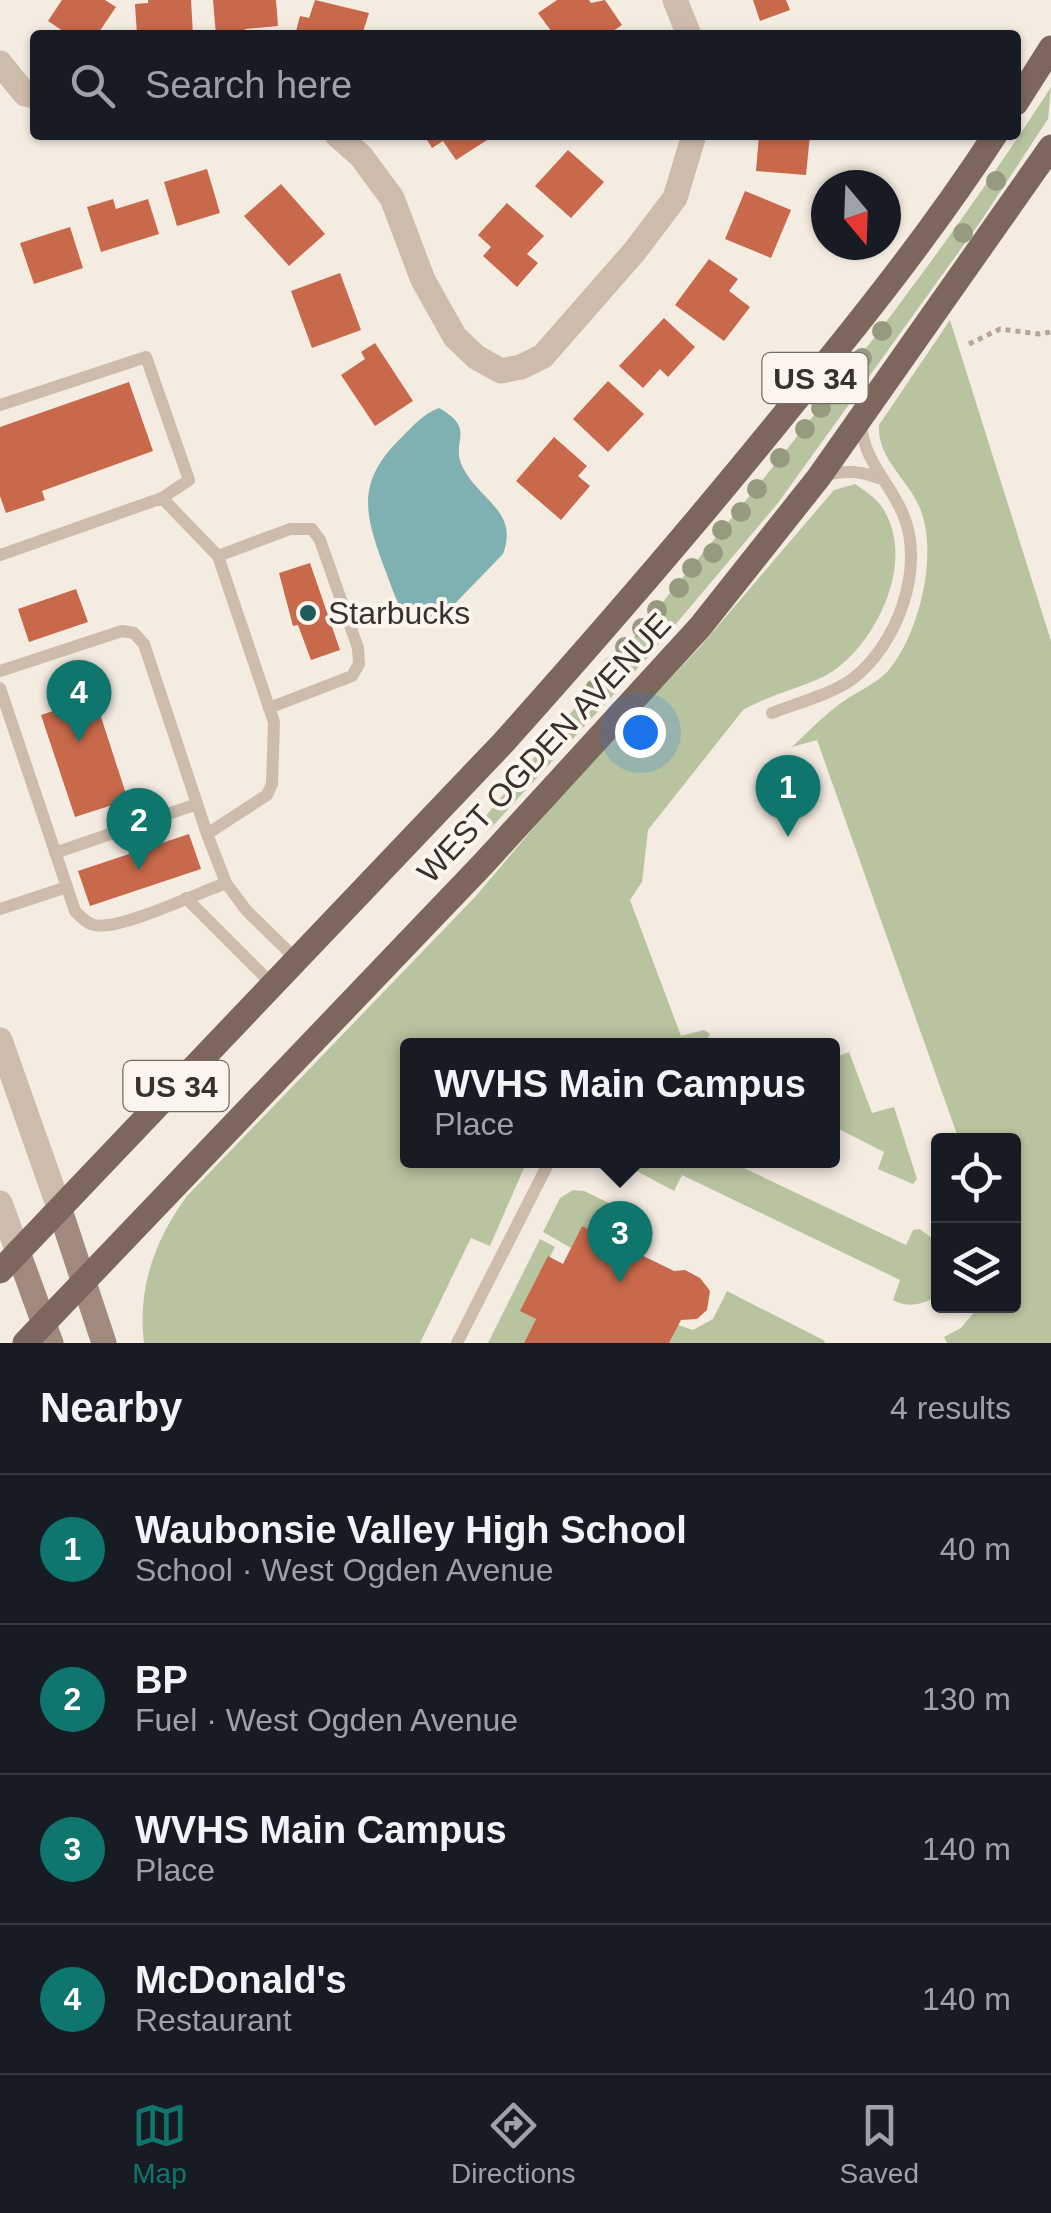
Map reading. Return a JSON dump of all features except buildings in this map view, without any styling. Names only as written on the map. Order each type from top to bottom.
[{"type":"main road","points":[[1021,95],[1051,48]]},
{"type":"main road","name":"WEST OGDEN AVENUE","points":[[0,1271],[503,743],[730,482],[886,288],[991,140]]},
{"type":"main road","name":"WEST OGDEN AVENUE","points":[[25,1343],[48,1333],[84,1280],[484,863],[687,641],[818,477],[1051,148]]},
{"type":"main road","points":[[60,1210],[104,1343]]},
{"type":"main road","points":[[18,1252],[48,1333]]},
{"type":"street","points":[[675,0],[687,30]]},
{"type":"street","points":[[0,63],[30,95]]},
{"type":"street","points":[[342,140],[362,156],[392,198],[423,280],[455,337],[476,357],[501,371],[544,356],[634,252],[675,198],[692,140]]},
{"type":"street","points":[[0,1040],[60,1210]]},
{"type":"street","points":[[0,1203],[18,1252]]},
{"type":"lane","points":[[0,405],[146,357],[190,480],[162,498],[0,555]]},
{"type":"lane","points":[[772,713],[847,683],[874,660],[891,632],[909,574],[912,543],[904,515],[871,464],[862,440],[860,419]]},
{"type":"lane","points":[[818,477],[842,471],[881,478]]},
{"type":"lane","points":[[162,498],[218,556],[274,722],[272,784],[266,795],[207,834]]},
{"type":"lane","points":[[218,556],[290,528],[312,529],[320,540],[358,648],[359,664],[352,676],[269,708]]},
{"type":"lane","points":[[0,671],[122,631],[134,633],[144,644],[226,884],[246,910],[295,958]]},
{"type":"lane","points":[[0,688],[75,911],[92,925],[116,924],[226,884]]},
{"type":"lane","points":[[55,853],[197,804]]},
{"type":"lane","points":[[0,909],[67,887]]},
{"type":"lane","points":[[186,898],[272,984]]},
{"type":"lane","points":[[458,1343],[546,1168]]},
{"type":"path","points":[[969,344],[1000,329],[1051,332]]},
{"type":"green space","points":[[1051,87],[1048,119],[981,221],[778,503],[648,657],[489,830],[481,822],[848,371],[1015,140],[1021,140],[1021,132]]},
{"type":"green space","points":[[950,320],[1051,641],[1051,1343],[947,1343],[944,1337],[961,1328],[973,1313],[1021,1313],[1021,1133],[957,1133],[817,740],[792,747],[837,706],[888,671],[909,637],[923,594],[926,529],[916,500],[883,449],[879,425]]},
{"type":"green space","points":[[855,484],[879,503],[890,523],[895,545],[894,569],[880,615],[867,636],[836,669],[743,710],[648,830],[642,882],[630,900],[681,1036],[704,1030],[710,1034],[708,1038],[400,1038],[400,1168],[524,1168],[490,1246],[471,1238],[420,1343],[144,1343],[143,1303],[151,1265],[157,1247],[187,1196],[475,897],[576,778],[699,648],[834,490]]},
{"type":"green space","points":[[849,1052],[872,1113],[894,1107],[917,1179],[913,1184],[878,1169],[884,1152],[840,1130],[840,1055]]},
{"type":"green space","points":[[631,1168],[744,1168],[906,1245],[913,1230],[920,1229],[931,1238],[931,1299],[916,1304],[899,1303],[893,1300],[900,1280],[682,1175],[674,1191]]},
{"type":"green space","points":[[573,1190],[584,1191],[628,1212],[625,1228],[639,1237],[632,1251],[582,1226],[571,1248],[543,1232],[560,1198]]},
{"type":"green space","points":[[540,1239],[555,1247],[521,1311],[536,1319],[524,1343],[488,1343]]},
{"type":"green space","points":[[727,1291],[824,1343],[669,1343],[678,1325],[693,1330],[713,1319]]},
{"type":"water","points":[[439,408],[457,423],[463,468],[502,517],[507,539],[503,554],[439,620],[417,626],[395,595],[373,534],[368,501],[376,470],[387,454],[419,421]]},
{"type":"place","name":"Starbucks","points":[[308,613]]},
{"type":"place","name":"McDonald's","points":[[79,742]]},
{"type":"place","name":"Waubonsie Valley High School","points":[[788,837]]},
{"type":"place","name":"BP","points":[[139,870]]},
{"type":"place","name":"WVHS Main Campus","points":[[620,1283]]}]
